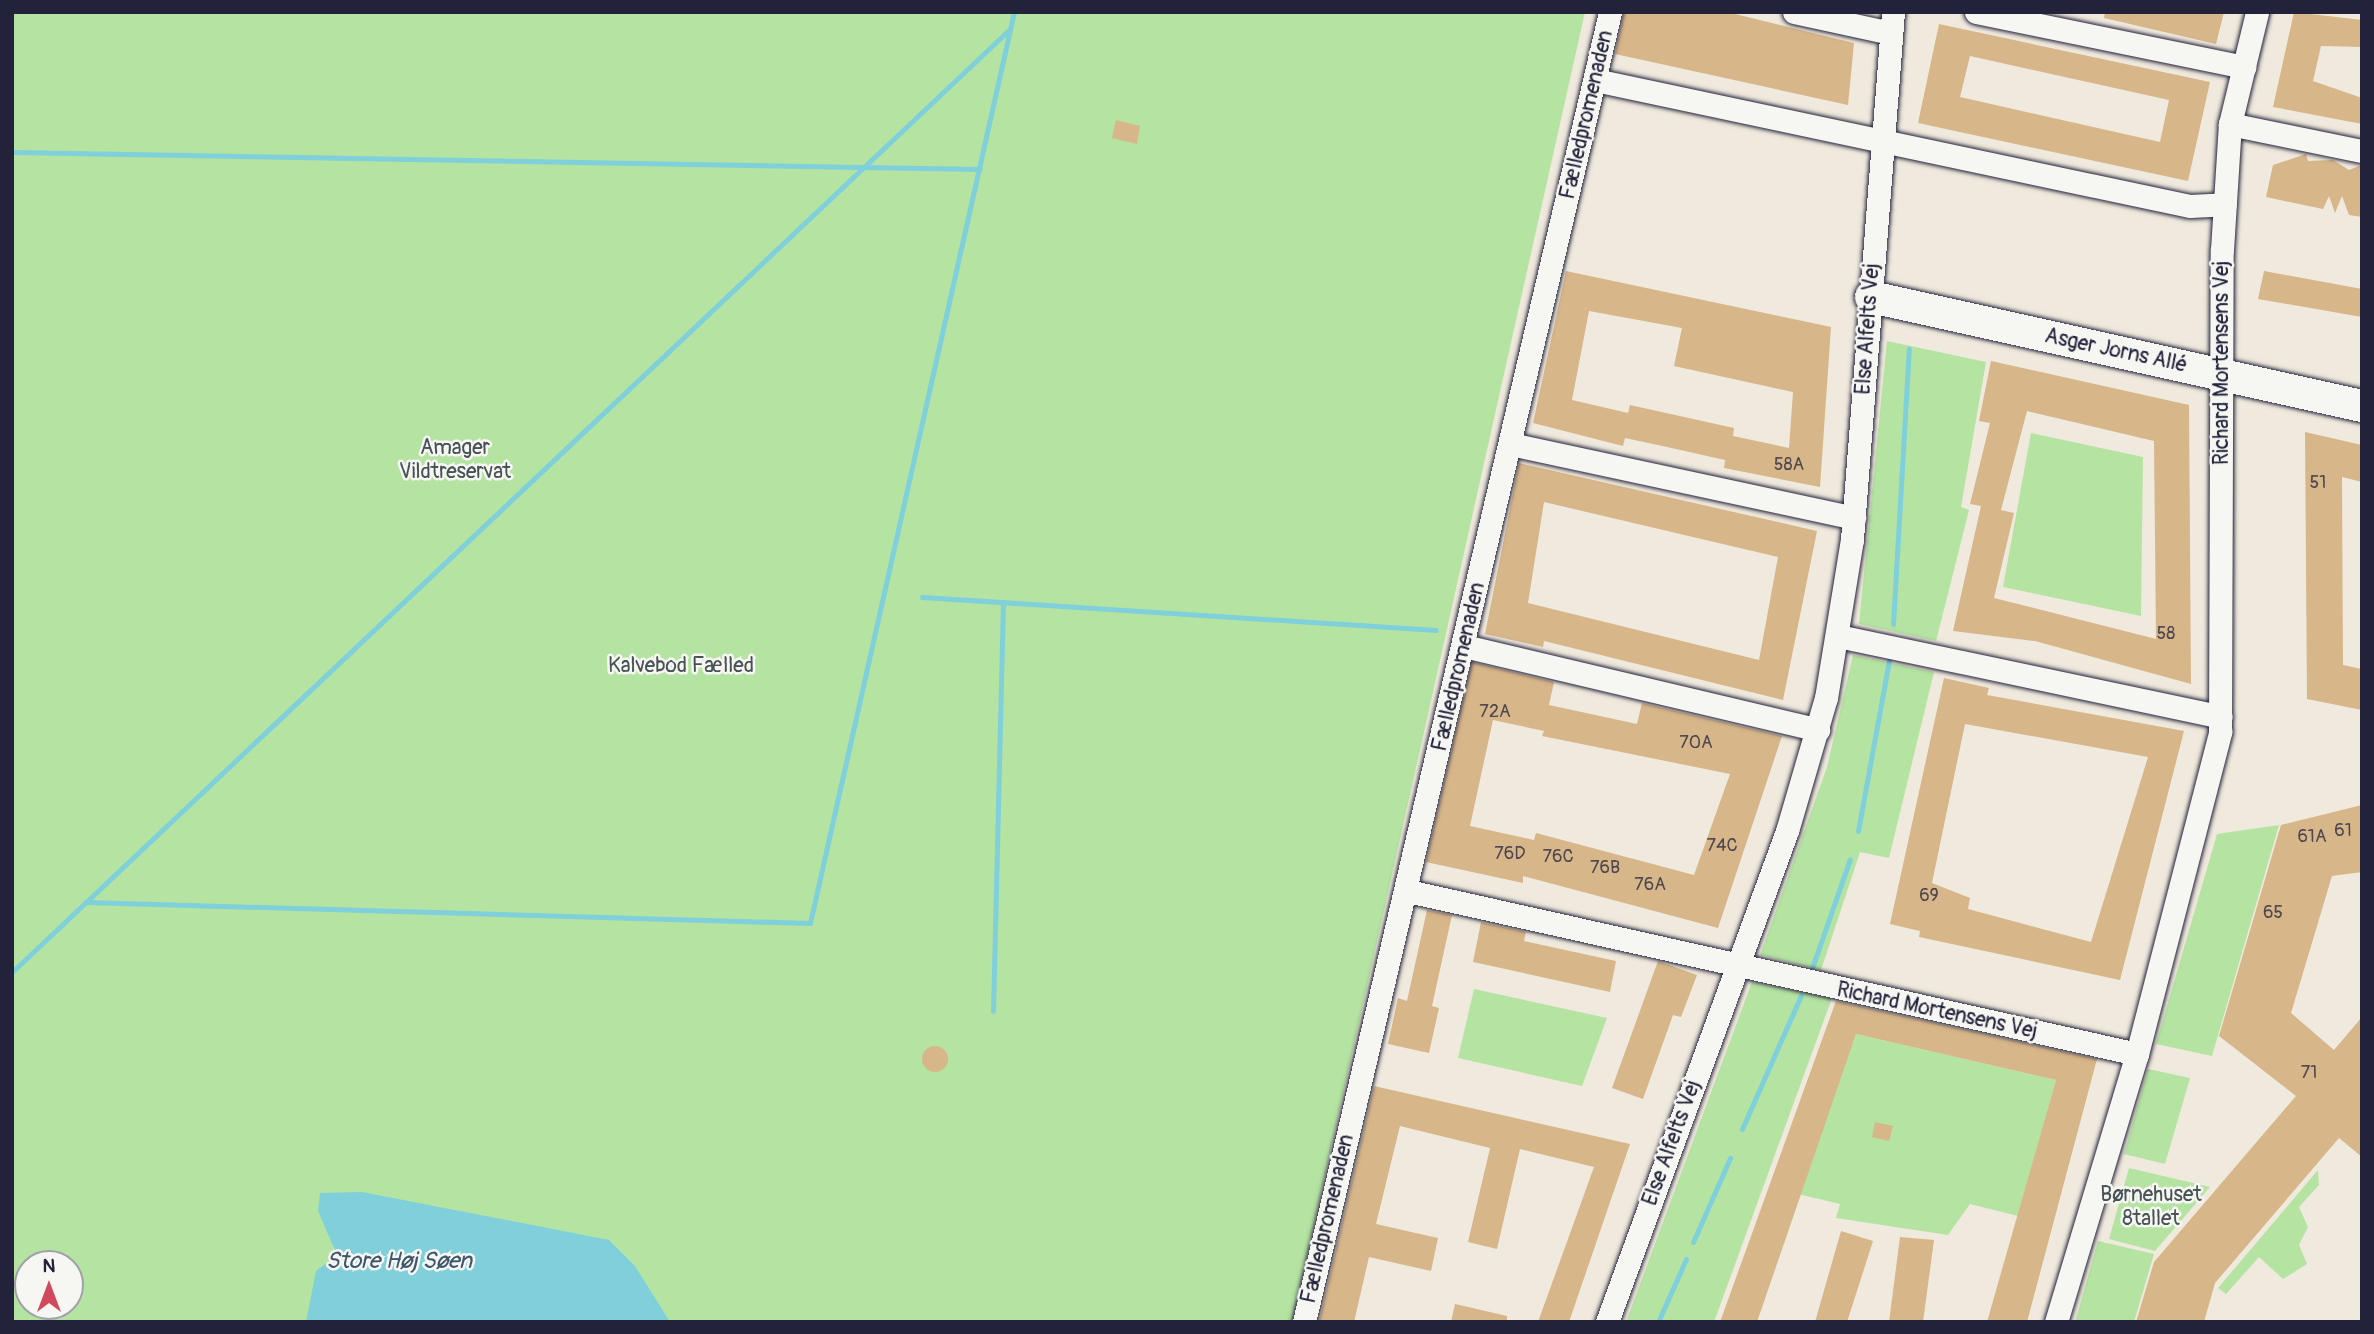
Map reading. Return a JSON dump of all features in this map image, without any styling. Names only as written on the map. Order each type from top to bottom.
[{"type":"street","name":"Fælledpromenaden","points":[[1304,1322],[1408,891],[1610,12]]},
{"type":"street","name":"Else Alfelts Vej","points":[[1606,1322],[1738,965],[1818,730],[1838,636],[1854,518],[1892,22],[1794,12]]},
{"type":"street","points":[[1976,12],[2244,67]]},
{"type":"street","name":"Richard Mortensens Vej","points":[[2056,1322],[2137,1054],[2197,835],[2221,717],[2225,204],[2231,124],[2257,12]]},
{"type":"street","points":[[1595,80],[2190,206],[2225,204]]},
{"type":"street","points":[[2231,124],[2362,151]]},
{"type":"street","name":"Asger Jorns Allé","points":[[1871,297],[2362,406]]},
{"type":"street","points":[[1510,444],[1854,518]]},
{"type":"street","points":[[1838,636],[2221,717]]},
{"type":"street","points":[[1464,646],[1818,730]]},
{"type":"street","points":[[1408,891],[1738,965]]},
{"type":"street","name":"Richard Mortensens Vej","points":[[1738,965],[2137,1054]]},
{"type":"green space","name":"Kalvebod Fælled","points":[[12,12],[1585,12],[1292,1322],[12,1322]]},
{"type":"green space","points":[[1887,341],[1986,362],[1961,507],[1969,510],[1936,641],[1859,624]]},
{"type":"green space","points":[[2031,433],[2143,457],[2141,616],[2003,587]]},
{"type":"green space","points":[[1853,655],[1934,672],[1889,858],[1860,852],[1821,970],[1760,955],[1827,767]]},
{"type":"green space","points":[[2279,825],[2212,1056],[2156,1044],[2217,834]]},
{"type":"green space","points":[[1752,982],[1832,998],[1714,1322],[1626,1322]]},
{"type":"green space","points":[[1474,989],[1607,1018],[1582,1086],[1458,1058]]},
{"type":"green space","points":[[1856,1034],[2056,1080],[2018,1216],[1970,1204],[1948,1235],[1836,1218],[1840,1204],[1798,1194]]},
{"type":"green space","points":[[2148,1069],[2190,1078],[2165,1164],[2124,1154]]},
{"type":"green space","name":"Børnehuset 8tallet","points":[[2129,1168],[2210,1187],[2155,1251],[2109,1239]]},
{"type":"green space","name":"Børnehuset 8tallet","points":[[2318,1170],[2319,1185],[2299,1207],[2308,1227],[2299,1245],[2307,1264],[2283,1279],[2259,1257],[2226,1294],[2218,1288]]},
{"type":"green space","points":[[2098,1241],[2154,1254],[2134,1322],[2075,1322]]},
{"type":"water","name":"Store Høj Søen","points":[[362,1192],[609,1240],[635,1266],[670,1322],[306,1322],[316,1271],[337,1255],[318,1211],[320,1193]]},
{"type":"building","points":[[1624,12],[1727,12],[1854,43],[1848,105],[1615,54]]},
{"type":"building","points":[[2105,12],[2224,12],[2216,44],[2104,18]]},
{"type":"building","points":[[2294,12],[2362,20],[2362,47],[2321,46],[2313,81],[2362,98],[2362,124],[2273,107]]},
{"type":"building","points":[[1939,24],[2210,82],[2188,181],[1918,123]],"holes":[[[1970,56],[2169,100],[2160,142],[1960,97]]]},
{"type":"building","points":[[1116,120],[1140,126],[1137,144],[1112,138]]},
{"type":"building","points":[[2306,154],[2308,161],[2333,160],[2349,170],[2362,165],[2362,217],[2349,215],[2342,196],[2335,213],[2329,196],[2323,209],[2266,197],[2273,165]]},
{"type":"building","points":[[1566,271],[1831,327],[1820,487],[1724,468],[1725,460],[1667,447],[1625,438],[1623,446],[1533,423]],"holes":[[[1589,311],[1682,328],[1674,366],[1793,392],[1789,448],[1733,436],[1734,428],[1630,405],[1628,413],[1572,400]]]},
{"type":"building","points":[[2264,271],[2362,289],[2362,317],[2258,299]]},
{"type":"building","points":[[1991,361],[2189,405],[2191,684],[2035,641],[1953,631],[1981,506],[1970,504],[1990,423],[1979,421]],"holes":[[[2027,411],[2154,441],[2156,639],[1994,598],[2014,513],[2001,510]]]},
{"type":"building","points":[[2305,432],[2362,445],[2362,482],[2342,477],[2343,665],[2362,669],[2362,710],[2307,699]]},
{"type":"building","points":[[1519,463],[1817,531],[1783,700],[1544,641],[1543,647],[1485,634]],"holes":[[[1544,502],[1778,557],[1759,660],[1528,603]]]},
{"type":"building","points":[[1472,662],[1554,682],[1549,705],[1637,724],[1642,703],[1782,736],[1718,928],[1523,876],[1523,883],[1426,862]],"holes":[[[1493,720],[1544,731],[1542,736],[1730,774],[1694,875],[1536,833],[1534,840],[1470,826]]]},
{"type":"building","points":[[1944,678],[1989,688],[1987,695],[2184,731],[2120,980],[1919,937],[1920,931],[1890,924]],"holes":[[[1965,724],[2148,757],[2091,942],[1968,909],[1970,898],[1932,883]]]},
{"type":"building","points":[[2362,805],[2362,872],[2332,876],[2291,1013],[2334,1050],[2362,1017],[2362,1157],[2339,1138],[2215,1283],[2204,1322],[2136,1322],[2154,1262],[2296,1096],[2219,1036],[2281,825]]},
{"type":"building","points":[[1427,910],[1452,915],[1432,1006],[1439,1008],[1429,1053],[1388,1044],[1398,998],[1407,1001]]},
{"type":"building","points":[[1481,922],[1526,932],[1524,941],[1616,961],[1610,992],[1473,962]]},
{"type":"building","points":[[1658,961],[1697,975],[1681,1017],[1673,1015],[1643,1099],[1612,1088]]},
{"type":"building","points":[[1836,1001],[2097,1059],[2027,1322],[1987,1322],[2056,1080],[1856,1034],[1757,1322],[1720,1322]]},
{"type":"building","points":[[935,1046],[944,1050],[948,1059],[944,1068],[935,1072],[926,1068],[922,1059],[926,1050]]},
{"type":"building","points":[[1374,1086],[1630,1144],[1569,1322],[1538,1322],[1594,1167],[1520,1149],[1497,1249],[1468,1242],[1490,1148],[1400,1126],[1376,1224],[1438,1238],[1431,1271],[1369,1257],[1354,1322],[1319,1322]]},
{"type":"building","points":[[1875,1122],[1893,1126],[1889,1141],[1872,1137]]},
{"type":"building","points":[[1841,1231],[1873,1241],[1847,1322],[1815,1322]]},
{"type":"building","points":[[1900,1237],[1934,1240],[1923,1322],[1889,1322]]},
{"type":"building","points":[[1455,1304],[1507,1316],[1507,1322],[1451,1322]]},
{"type":"waterway","points":[[86,902],[810,923],[1014,12]]},
{"type":"waterway","points":[[12,972],[1010,29]]},
{"type":"waterway","points":[[12,152],[980,169]]},
{"type":"waterway","points":[[1893,624],[1909,348]]},
{"type":"waterway","points":[[922,597],[1436,630]]},
{"type":"waterway","points":[[993,1011],[1003,602]]},
{"type":"waterway","points":[[1858,831],[1889,661]]},
{"type":"waterway","points":[[1812,968],[1850,859]]},
{"type":"waterway","points":[[1742,1129],[1801,995]]},
{"type":"waterway","points":[[1693,1242],[1730,1158]]},
{"type":"waterway","points":[[1658,1322],[1686,1259]]},
{"type":"park label","name":"Amager Vildtreservat","points":[[455,460]]}]
